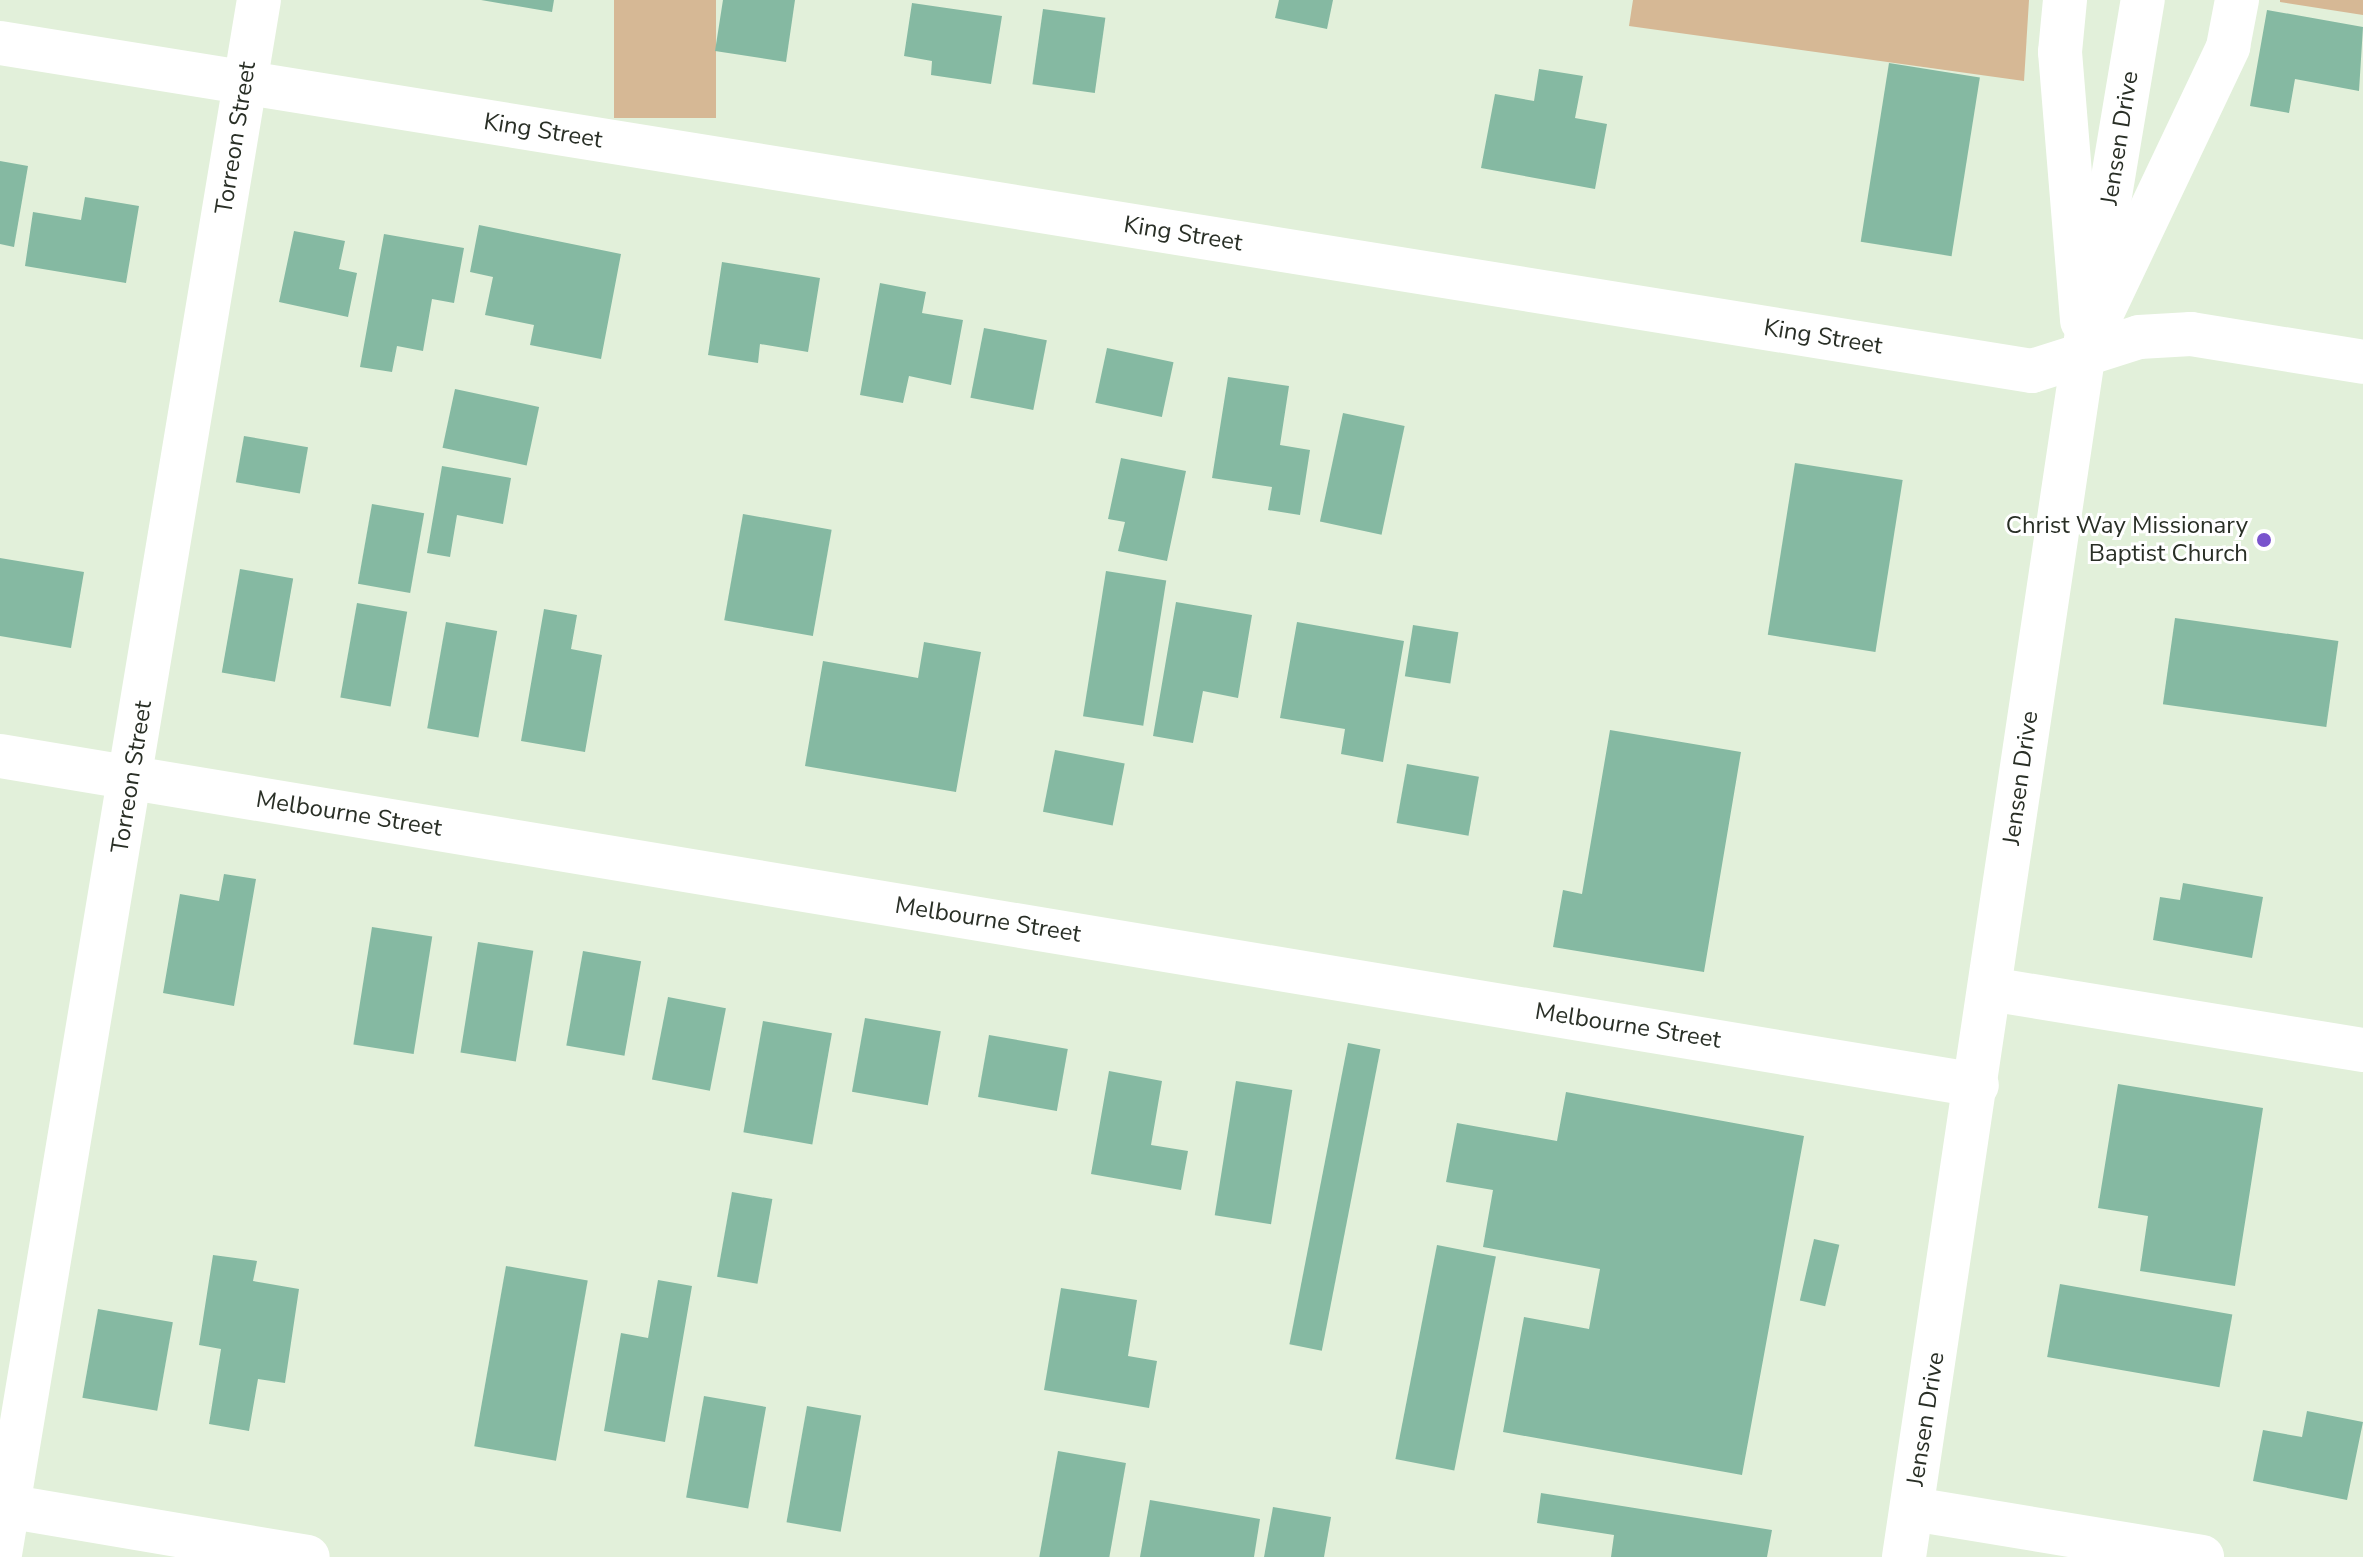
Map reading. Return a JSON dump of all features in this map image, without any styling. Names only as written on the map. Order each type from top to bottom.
[{"type":"street","name":"Torreon Street","points":[[0,1554],[4,1505],[132,778],[259,0]]},
{"type":"street","points":[[2065,0],[2060,52],[2084,351]]},
{"type":"street","name":"Jensen Drive","points":[[1904,1557],[1977,1085],[2084,351],[2143,0]]},
{"type":"street","points":[[2084,351],[2228,47],[2237,0]]},
{"type":"street","name":"King Street","points":[[0,43],[2032,371],[2084,351],[2139,337],[2191,334],[2363,362]]},
{"type":"street","name":"Melbourne Street","points":[[0,756],[1977,1085]]},
{"type":"street","points":[[1990,989],[2363,1050]]},
{"type":"street","points":[[4,1505],[308,1557]]},
{"type":"street","points":[[1913,1509],[2202,1557]]},
{"type":"shaded area","points":[[614,0],[716,0],[716,118],[614,118]]},
{"type":"shaded area","points":[[1633,0],[2029,0],[2024,81],[1629,26]]},
{"type":"shaded area","points":[[2363,0],[2363,15],[2280,2]]},
{"type":"building","points":[[481,0],[554,0],[552,12]]},
{"type":"building","points":[[723,0],[795,0],[786,62],[715,51]]},
{"type":"building","points":[[1279,0],[1333,0],[1327,29],[1275,18]]},
{"type":"building","points":[[912,3],[1002,16],[991,84],[931,75],[932,61],[904,56]]},
{"type":"building","points":[[1043,9],[1105,18],[1095,93],[1032,84]]},
{"type":"building","points":[[2267,10],[2363,27],[2359,91],[2295,79],[2289,113],[2250,106]]},
{"type":"building","points":[[1889,63],[1980,77],[1952,256],[1861,242]]},
{"type":"building","points":[[1539,69],[1583,76],[1575,118],[1607,124],[1595,189],[1481,168],[1495,94],[1534,101]]},
{"type":"building","points":[[0,161],[28,166],[14,247],[0,244]]},
{"type":"building","points":[[85,197],[139,206],[126,283],[25,266],[33,212],[81,220]]},
{"type":"building","points":[[479,225],[621,254],[601,359],[530,345],[534,325],[485,315],[493,277],[470,272]]},
{"type":"building","points":[[294,231],[345,241],[339,269],[357,273],[348,317],[279,302]]},
{"type":"building","points":[[384,234],[464,248],[454,303],[432,299],[423,351],[397,346],[392,372],[360,367]]},
{"type":"building","points":[[722,262],[820,278],[808,352],[760,344],[758,363],[708,355]]},
{"type":"building","points":[[880,283],[926,292],[922,313],[963,320],[951,385],[909,376],[903,403],[860,395]]},
{"type":"building","points":[[984,328],[1047,340],[1033,410],[970,398]]},
{"type":"building","points":[[1107,348],[1174,362],[1162,417],[1095,403]]},
{"type":"building","points":[[1228,377],[1289,386],[1280,445],[1310,450],[1300,515],[1268,510],[1272,487],[1212,478]]},
{"type":"building","points":[[455,389],[539,407],[527,466],[443,448]]},
{"type":"building","points":[[1343,413],[1405,426],[1382,535],[1320,522]]},
{"type":"building","points":[[244,436],[308,447],[300,494],[236,482]]},
{"type":"building","points":[[1121,458],[1186,471],[1167,561],[1118,551],[1125,522],[1108,519]]},
{"type":"building","points":[[1795,463],[1903,480],[1875,652],[1768,635]]},
{"type":"building","points":[[442,466],[511,478],[503,524],[457,515],[450,557],[427,553]]},
{"type":"building","points":[[372,504],[424,513],[410,593],[358,584]]},
{"type":"building","points":[[743,514],[832,530],[813,636],[724,620]]},
{"type":"building","points":[[0,558],[84,572],[71,648],[0,636]]},
{"type":"building","points":[[240,569],[293,578],[275,682],[222,672]]},
{"type":"building","points":[[1106,571],[1166,581],[1143,726],[1083,716]]},
{"type":"building","points":[[1176,602],[1252,615],[1238,698],[1203,691],[1193,743],[1153,736]]},
{"type":"building","points":[[357,603],[407,612],[391,706],[340,698]]},
{"type":"building","points":[[544,609],[577,615],[571,649],[602,655],[585,752],[521,741]]},
{"type":"building","points":[[2175,618],[2338,641],[2326,727],[2163,704]]},
{"type":"building","points":[[446,622],[497,631],[478,737],[427,728]]},
{"type":"building","points":[[1297,622],[1404,641],[1383,762],[1341,754],[1345,729],[1280,718]]},
{"type":"building","points":[[1413,625],[1458,632],[1450,684],[1405,676]]},
{"type":"building","points":[[924,642],[981,652],[956,792],[805,766],[823,661],[918,678]]},
{"type":"building","points":[[1610,730],[1741,752],[1704,972],[1553,947],[1563,890],[1582,894]]},
{"type":"building","points":[[1055,750],[1125,764],[1113,825],[1043,812]]},
{"type":"building","points":[[1407,764],[1479,777],[1468,836],[1397,823]]},
{"type":"building","points":[[224,874],[256,879],[234,1006],[163,993],[180,894],[219,901]]},
{"type":"building","points":[[2183,883],[2263,897],[2252,958],[2153,940],[2160,897],[2180,900]]},
{"type":"building","points":[[372,927],[432,937],[414,1054],[353,1045]]},
{"type":"building","points":[[478,942],[533,951],[516,1061],[460,1053]]},
{"type":"building","points":[[583,951],[641,961],[624,1056],[566,1046]]},
{"type":"building","points":[[668,997],[726,1008],[710,1091],[652,1079]]},
{"type":"building","points":[[865,1018],[941,1031],[928,1105],[852,1092]]},
{"type":"building","points":[[763,1021],[832,1033],[812,1144],[743,1132]]},
{"type":"building","points":[[989,1035],[1068,1049],[1057,1111],[978,1097]]},
{"type":"building","points":[[1348,1043],[1380,1049],[1322,1351],[1289,1344]]},
{"type":"building","points":[[1109,1071],[1162,1081],[1151,1145],[1188,1151],[1181,1190],[1091,1174]]},
{"type":"building","points":[[1236,1081],[1292,1090],[1271,1224],[1215,1215]]},
{"type":"building","points":[[2118,1084],[2263,1108],[2235,1286],[2140,1271],[2148,1216],[2098,1208]]},
{"type":"building","points":[[1566,1092],[1804,1136],[1742,1475],[1503,1432],[1524,1317],[1589,1329],[1600,1269],[1483,1247],[1493,1190],[1446,1182],[1457,1123],[1557,1141]]},
{"type":"building","points":[[732,1192],[772,1199],[757,1284],[717,1277]]},
{"type":"building","points":[[1814,1239],[1839,1245],[1825,1306],[1800,1300]]},
{"type":"building","points":[[1437,1245],[1496,1256],[1454,1470],[1395,1459]]},
{"type":"building","points":[[213,1255],[257,1261],[253,1281],[299,1289],[285,1383],[258,1379],[249,1431],[209,1424],[221,1349],[199,1345]]},
{"type":"building","points":[[506,1266],[588,1280],[556,1461],[474,1446]]},
{"type":"building","points":[[658,1280],[692,1286],[665,1442],[604,1431],[621,1333],[648,1338]]},
{"type":"building","points":[[2060,1284],[2232,1314],[2219,1387],[2047,1357]]},
{"type":"building","points":[[1061,1288],[1137,1300],[1128,1356],[1157,1361],[1149,1408],[1044,1390]]},
{"type":"building","points":[[98,1309],[173,1322],[157,1411],[82,1398]]},
{"type":"building","points":[[704,1396],[766,1407],[748,1508],[686,1497]]},
{"type":"building","points":[[807,1406],[861,1416],[841,1532],[787,1522]]},
{"type":"building","points":[[2307,1411],[2363,1422],[2347,1500],[2253,1481],[2263,1430],[2302,1437]]},
{"type":"building","points":[[1058,1451],[1126,1463],[1109,1557],[1039,1557]]},
{"type":"building","points":[[1541,1493],[1772,1530],[1767,1557],[1611,1557],[1614,1535],[1537,1523]]},
{"type":"building","points":[[1150,1500],[1260,1519],[1254,1557],[1140,1557]]},
{"type":"building","points":[[1273,1507],[1331,1517],[1324,1557],[1264,1557]]},
{"type":"place","name":"Christ Way Missionary Baptist Church","points":[[2264,540]]}]
